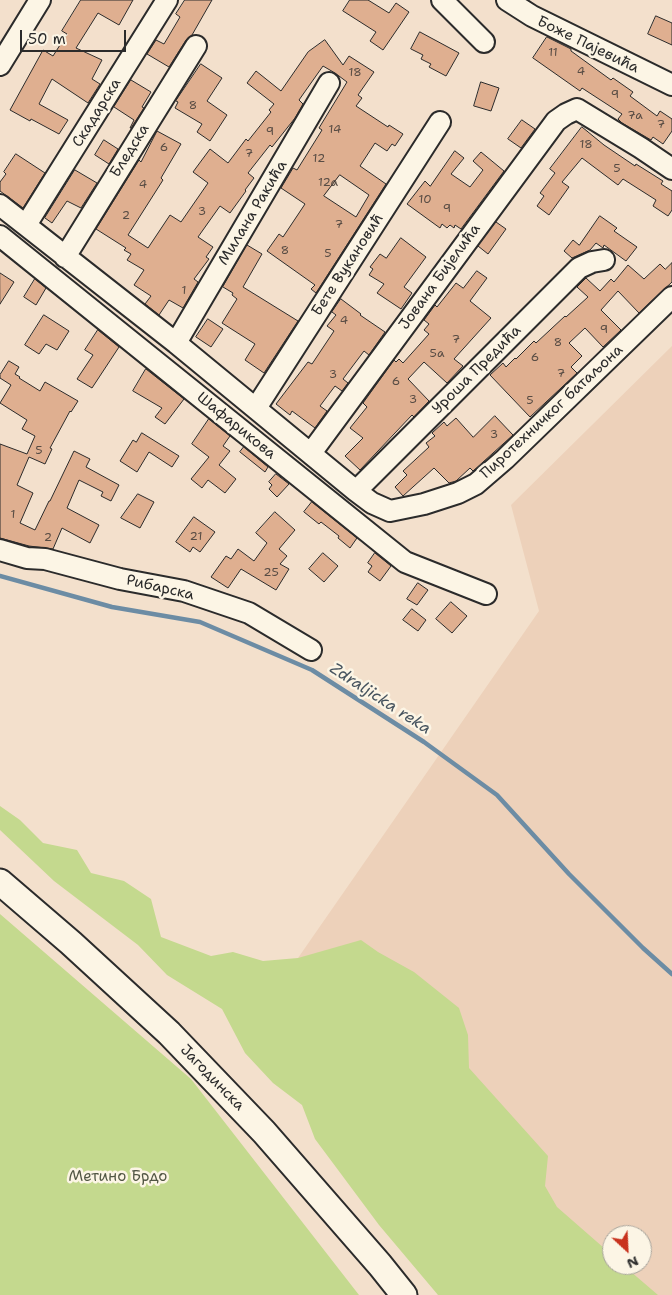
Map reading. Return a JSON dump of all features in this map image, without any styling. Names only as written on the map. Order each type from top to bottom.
[{"type":"main road","name":"Јагодинска","points":[[0,882],[127,993],[188,1052],[264,1132],[380,1264],[404,1295]]},
{"type":"street","points":[[0,65],[40,0]]},
{"type":"street","name":"Скадарска","points":[[26,225],[168,0]]},
{"type":"street","points":[[442,0],[484,42]]},
{"type":"street","name":"Боже Пајевића","points":[[507,0],[532,16],[672,85]]},
{"type":"street","name":"Бледска","points":[[65,257],[196,46]]},
{"type":"street","name":"Милана Ракића","points":[[176,344],[329,83]]},
{"type":"street","name":"Јована Бијелића","points":[[311,453],[556,121],[566,114],[577,110],[672,169]]},
{"type":"street","name":"Бете Вукановић","points":[[256,408],[440,122]]},
{"type":"street","points":[[0,205],[256,408],[356,490]]},
{"type":"street","name":"Шафарикова","points":[[0,236],[405,562],[486,594]]},
{"type":"street","name":"Уроша Предића","points":[[356,490],[579,268],[592,262],[604,260]]},
{"type":"street","name":"Пиротехничког батаљона","points":[[356,490],[372,503],[390,511],[424,504],[458,493],[476,484],[505,459],[672,297]]},
{"type":"street","name":"Рибарска","points":[[0,550],[27,558],[45,559],[120,579],[184,591],[249,613],[311,650]]},
{"type":"shaded area","points":[[672,346],[672,1295],[611,1295],[298,958],[539,611],[511,505]]},
{"type":"green space","points":[[0,806],[20,820],[43,843],[77,850],[91,873],[124,881],[151,899],[161,937],[211,956],[233,952],[263,961],[298,958],[361,940],[414,972],[459,1008],[468,1035],[469,1068],[548,1156],[545,1186],[557,1207],[602,1246],[602,1275],[635,1275],[658,1295],[438,1295],[379,1225],[315,1139],[302,1105],[273,1083],[245,1053],[222,1009],[167,975],[138,945],[54,881],[0,830]]},
{"type":"green space","name":"Метино Брдо","points":[[0,914],[191,1079],[359,1295],[0,1295]]},
{"type":"building","points":[[81,0],[133,0],[119,25],[98,13],[76,48],[102,60],[92,79],[100,84],[88,103],[52,79],[39,104],[68,120],[59,134],[10,110],[43,50],[53,56],[67,34],[62,31]]},
{"type":"building","points":[[185,0],[212,0],[192,35],[186,40],[169,67],[147,54],[156,40],[164,44],[180,17],[176,14]]},
{"type":"building","points":[[350,0],[368,0],[389,13],[396,3],[409,12],[383,50],[370,41],[376,32],[343,11]]},
{"type":"building","points":[[656,16],[672,23],[672,45],[648,34]]},
{"type":"building","points":[[420,32],[459,53],[446,76],[429,67],[431,64],[421,59],[423,55],[411,49]]},
{"type":"building","points":[[547,37],[571,49],[571,51],[611,80],[613,78],[633,92],[630,96],[657,116],[660,111],[672,119],[672,131],[663,144],[653,137],[651,140],[622,123],[618,119],[622,114],[582,88],[580,91],[533,58]]},
{"type":"building","points":[[325,40],[343,65],[349,56],[374,72],[358,95],[362,98],[356,106],[388,127],[389,125],[403,134],[395,146],[392,144],[387,151],[375,143],[360,166],[386,184],[316,293],[311,289],[315,285],[267,251],[279,234],[283,237],[305,204],[281,188],[293,168],[297,170],[322,130],[319,128],[347,82],[323,66],[299,100],[303,104],[295,118],[248,173],[254,178],[230,213],[220,206],[198,237],[213,247],[206,257],[209,259],[194,279],[198,282],[183,308],[169,300],[159,315],[145,304],[151,296],[134,285],[144,270],[127,260],[131,254],[124,250],[126,248],[96,229],[139,160],[141,162],[157,131],[181,144],[161,178],[163,180],[128,235],[148,248],[170,215],[181,222],[208,183],[193,172],[210,149],[228,163],[246,139],[248,141],[271,112],[269,110],[274,104],[247,83],[256,71],[281,91],[308,52]],"holes":[[[340,175],[369,195],[356,217],[324,196]]]},
{"type":"building","points":[[201,64],[222,78],[207,101],[227,115],[210,141],[197,132],[202,124],[175,108],[178,102],[176,101]]},
{"type":"building","points":[[131,80],[151,92],[142,107],[144,108],[130,128],[134,120],[114,107]]},
{"type":"building","points":[[481,82],[499,88],[491,111],[474,106]]},
{"type":"building","points":[[522,120],[535,129],[521,148],[508,139]]},
{"type":"building","points":[[582,127],[635,166],[636,164],[663,181],[661,184],[672,191],[672,210],[668,216],[653,206],[656,200],[623,179],[618,185],[582,158],[562,182],[569,187],[549,215],[537,206],[544,196],[540,193],[555,173],[550,169]]},
{"type":"building","points":[[104,140],[118,149],[109,164],[95,155]]},
{"type":"building","points":[[455,151],[464,158],[451,174],[470,187],[483,170],[473,161],[481,152],[504,171],[461,229],[455,225],[454,228],[450,225],[447,228],[442,224],[440,228],[407,204],[425,181],[430,186]]},
{"type":"building","points":[[16,154],[45,173],[23,208],[0,191],[0,182],[6,174],[4,172]]},
{"type":"building","points":[[75,170],[97,183],[81,208],[67,201],[52,223],[45,218]]},
{"type":"building","points":[[600,216],[617,228],[614,231],[637,247],[626,261],[604,245],[603,248],[596,243],[590,250],[572,258],[564,251],[573,240],[579,245]]},
{"type":"building","points":[[496,222],[506,229],[488,254],[478,246]]},
{"type":"building","points":[[401,238],[426,257],[404,287],[412,293],[401,309],[377,293],[384,284],[369,275],[373,269],[370,267],[380,254],[386,258]]},
{"type":"building","points":[[247,245],[262,254],[243,287],[298,321],[264,373],[245,360],[255,344],[222,323],[237,299],[232,295],[233,293],[223,287]]},
{"type":"building","points":[[672,263],[672,282],[639,313],[618,291],[601,310],[621,330],[603,347],[585,328],[569,343],[582,356],[571,367],[577,373],[530,417],[490,375],[503,363],[506,367],[534,341],[536,343],[588,297],[577,287],[586,278],[600,291],[611,279],[614,282],[628,265],[644,279],[660,264],[665,269]]},
{"type":"building","points":[[477,271],[487,278],[470,301],[491,318],[454,359],[463,366],[447,383],[424,362],[408,379],[429,401],[414,417],[412,415],[360,470],[345,456],[363,438],[350,428],[367,407],[363,403],[394,360],[396,362],[399,359],[403,363],[429,334],[424,330],[429,324],[424,320],[435,305],[437,307],[456,283],[463,288]]},
{"type":"building","points":[[0,273],[14,282],[0,304]]},
{"type":"building","points":[[35,279],[46,288],[36,305],[24,297]]},
{"type":"building","points":[[341,299],[385,332],[369,355],[364,351],[343,379],[348,383],[342,391],[335,386],[320,406],[327,411],[315,428],[292,411],[290,415],[276,404],[308,362],[312,364],[334,331],[327,326],[336,315],[332,312]]},
{"type":"building","points":[[44,315],[69,331],[57,350],[46,344],[39,354],[25,345]]},
{"type":"building","points":[[208,319],[223,329],[211,347],[196,337]]},
{"type":"building","points":[[98,330],[119,347],[92,388],[77,379],[93,355],[85,350]]},
{"type":"building","points":[[9,361],[19,367],[15,374],[19,378],[40,391],[45,382],[78,401],[70,411],[50,448],[52,449],[45,464],[29,457],[17,485],[33,493],[20,523],[35,530],[74,451],[90,459],[86,467],[119,485],[111,501],[101,496],[103,492],[79,480],[67,508],[99,525],[90,543],[62,528],[53,549],[29,546],[0,538],[0,444],[27,454],[35,436],[22,429],[27,420],[0,403],[11,385],[0,378]]},
{"type":"building","points":[[146,369],[184,399],[165,424],[155,417],[162,408],[133,391]]},
{"type":"building","points":[[495,416],[513,435],[473,471],[470,468],[456,481],[449,483],[434,468],[403,496],[395,487],[407,475],[403,471],[429,447],[426,443],[435,436],[432,433],[444,422],[447,426],[456,418],[473,437]]},
{"type":"building","points":[[209,419],[230,436],[223,446],[230,451],[219,465],[236,479],[225,493],[208,480],[202,488],[191,479],[209,457],[192,444]]},
{"type":"building","points":[[142,433],[179,456],[172,467],[149,452],[137,472],[120,461],[133,440],[136,442]]},
{"type":"building","points":[[244,447],[268,467],[265,472],[240,452]]},
{"type":"building","points":[[276,474],[289,484],[277,497],[269,489],[272,485],[269,482]]},
{"type":"building","points":[[138,494],[154,502],[140,528],[121,518]]},
{"type":"building","points":[[312,502],[357,538],[350,548],[338,538],[339,536],[304,512]]},
{"type":"building","points":[[275,512],[295,530],[279,549],[287,556],[280,564],[289,569],[276,590],[241,569],[228,588],[211,577],[226,556],[231,559],[238,549],[254,561],[267,543],[256,533]]},
{"type":"building","points":[[194,517],[215,532],[200,552],[193,547],[190,552],[176,542]]},
{"type":"building","points":[[323,553],[338,566],[324,582],[309,569]]},
{"type":"building","points":[[375,553],[391,566],[380,581],[368,572],[372,566],[368,563]]},
{"type":"building","points":[[418,583],[428,590],[417,605],[407,599]]},
{"type":"building","points":[[451,602],[467,616],[452,633],[436,619]]},
{"type":"building","points":[[412,609],[426,620],[418,631],[403,620]]},
{"type":"waterway","name":"Zdraljicka reka","points":[[0,576],[112,607],[200,622],[312,670],[424,742],[497,795],[569,874],[643,948],[672,974]]}]
